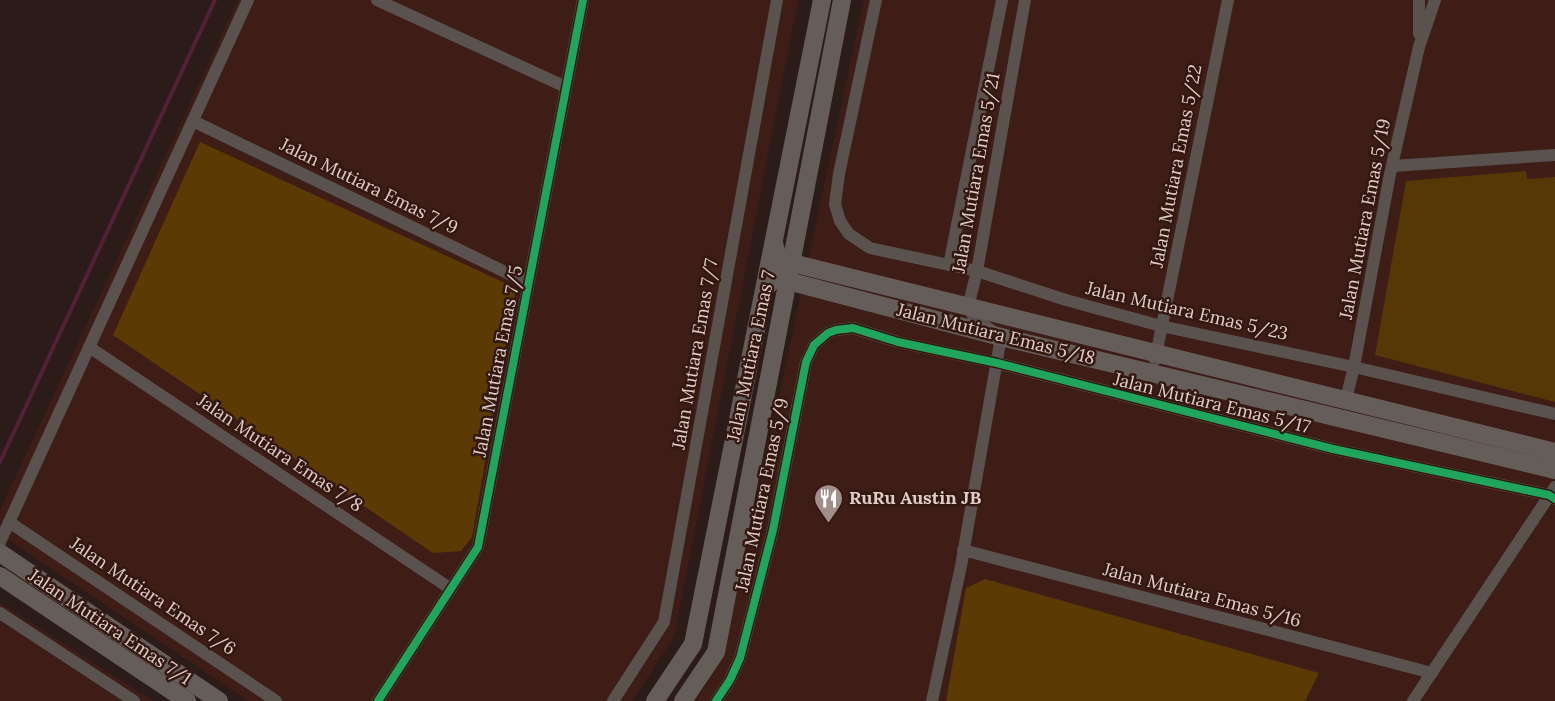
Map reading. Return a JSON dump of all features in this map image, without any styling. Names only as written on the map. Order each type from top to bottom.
[{"type":"street","points":[[0,542],[248,0]]},
{"type":"street","points":[[377,0],[566,87]]},
{"type":"street","name":"Jalan Mutiara Emas 7/5","points":[[378,701],[478,547],[583,0]]},
{"type":"street","name":"Jalan Mutiara Emas 7/7","points":[[613,701],[665,619],[777,0]]},
{"type":"street","name":"Jalan Mutiara Emas 7","points":[[655,701],[693,644],[822,0]]},
{"type":"street","name":"Jalan Mutiara Emas 7","points":[[683,701],[716,652],[788,272],[843,0]]},
{"type":"street","name":"Jalan Mutiara Emas 5/23","points":[[876,0],[838,174],[835,204],[843,227],[862,244],[977,271],[1066,300],[1161,326],[1354,367],[1555,414]]},
{"type":"street","points":[[949,265],[1002,0]]},
{"type":"street","name":"Jalan Mutiara Emas 5/21","points":[[968,307],[977,271],[1025,0]]},
{"type":"street","name":"Jalan Mutiara Emas 5/22","points":[[1152,374],[1228,0]]},
{"type":"street","name":"Jalan Mutiara Emas 5/19","points":[[1419,0],[1419,47]]},
{"type":"street","name":"Jalan Mutiara Emas 5/19","points":[[1346,399],[1419,47],[1435,0]]},
{"type":"street","name":"Jalan Mutiara Emas 7/9","points":[[193,121],[528,283]]},
{"type":"street","points":[[1393,166],[1555,155]]},
{"type":"street","points":[[765,288],[788,272],[774,243]]},
{"type":"street","name":"Jalan Mutiara Emas 5/18","points":[[788,272],[968,307],[1555,452]]},
{"type":"street","name":"Jalan Mutiara Emas 5/18","points":[[788,272],[1001,337],[1555,470]]},
{"type":"street","points":[[932,701],[963,550],[1001,337],[975,320],[968,307]]},
{"type":"street","name":"Jalan Mutiara Emas 5/9","points":[[716,701],[730,680],[741,654],[773,530],[809,352],[828,333],[845,328],[863,330]]},
{"type":"street","name":"Jalan Mutiara Emas 5/17","points":[[863,330],[898,342],[997,363],[1333,449],[1553,494]]},
{"type":"street","name":"Jalan Mutiara Emas 7/8","points":[[88,347],[451,589]]},
{"type":"street","points":[[1413,701],[1553,494]]},
{"type":"street","name":"Jalan Mutiara Emas 7/6","points":[[9,522],[276,701]]},
{"type":"street","name":"Jalan Mutiara Emas 5/16","points":[[963,550],[1432,673]]},
{"type":"street","name":"Jalan Mutiara Emas 7/1","points":[[0,553],[219,701]]},
{"type":"street","name":"Jalan Mutiara Emas 7/1","points":[[0,576],[187,701]]},
{"type":"street","points":[[0,613],[134,701]]},
{"type":"shaded area","points":[[238,0],[798,0],[674,637],[632,701],[248,701],[0,534],[0,510]]},
{"type":"shaded area","points":[[864,0],[1555,0],[1555,701],[1305,701],[1319,673],[966,589],[946,701],[696,701],[723,657]]},
{"type":"shaded area","points":[[200,142],[516,288],[472,537],[461,551],[433,553],[113,335]]},
{"type":"shaded area","points":[[1526,171],[1527,179],[1555,177],[1555,402],[1375,355],[1406,181]]},
{"type":"shaded area","points":[[985,579],[1319,673],[1305,701],[946,701],[966,588]]},
{"type":"shaded area","points":[[0,603],[153,701],[0,701]]},
{"type":"waterway","points":[[0,462],[215,0]]},
{"type":"cycle path","points":[[378,701],[478,547],[583,0]]},
{"type":"cycle path","points":[[716,701],[730,680],[740,658],[773,530],[806,362],[814,345],[828,333],[836,330],[853,328],[898,342],[997,363],[1333,449],[1549,495],[1555,499]]},
{"type":"place","name":"RuRu Austin JB","points":[[828,524]]}]
